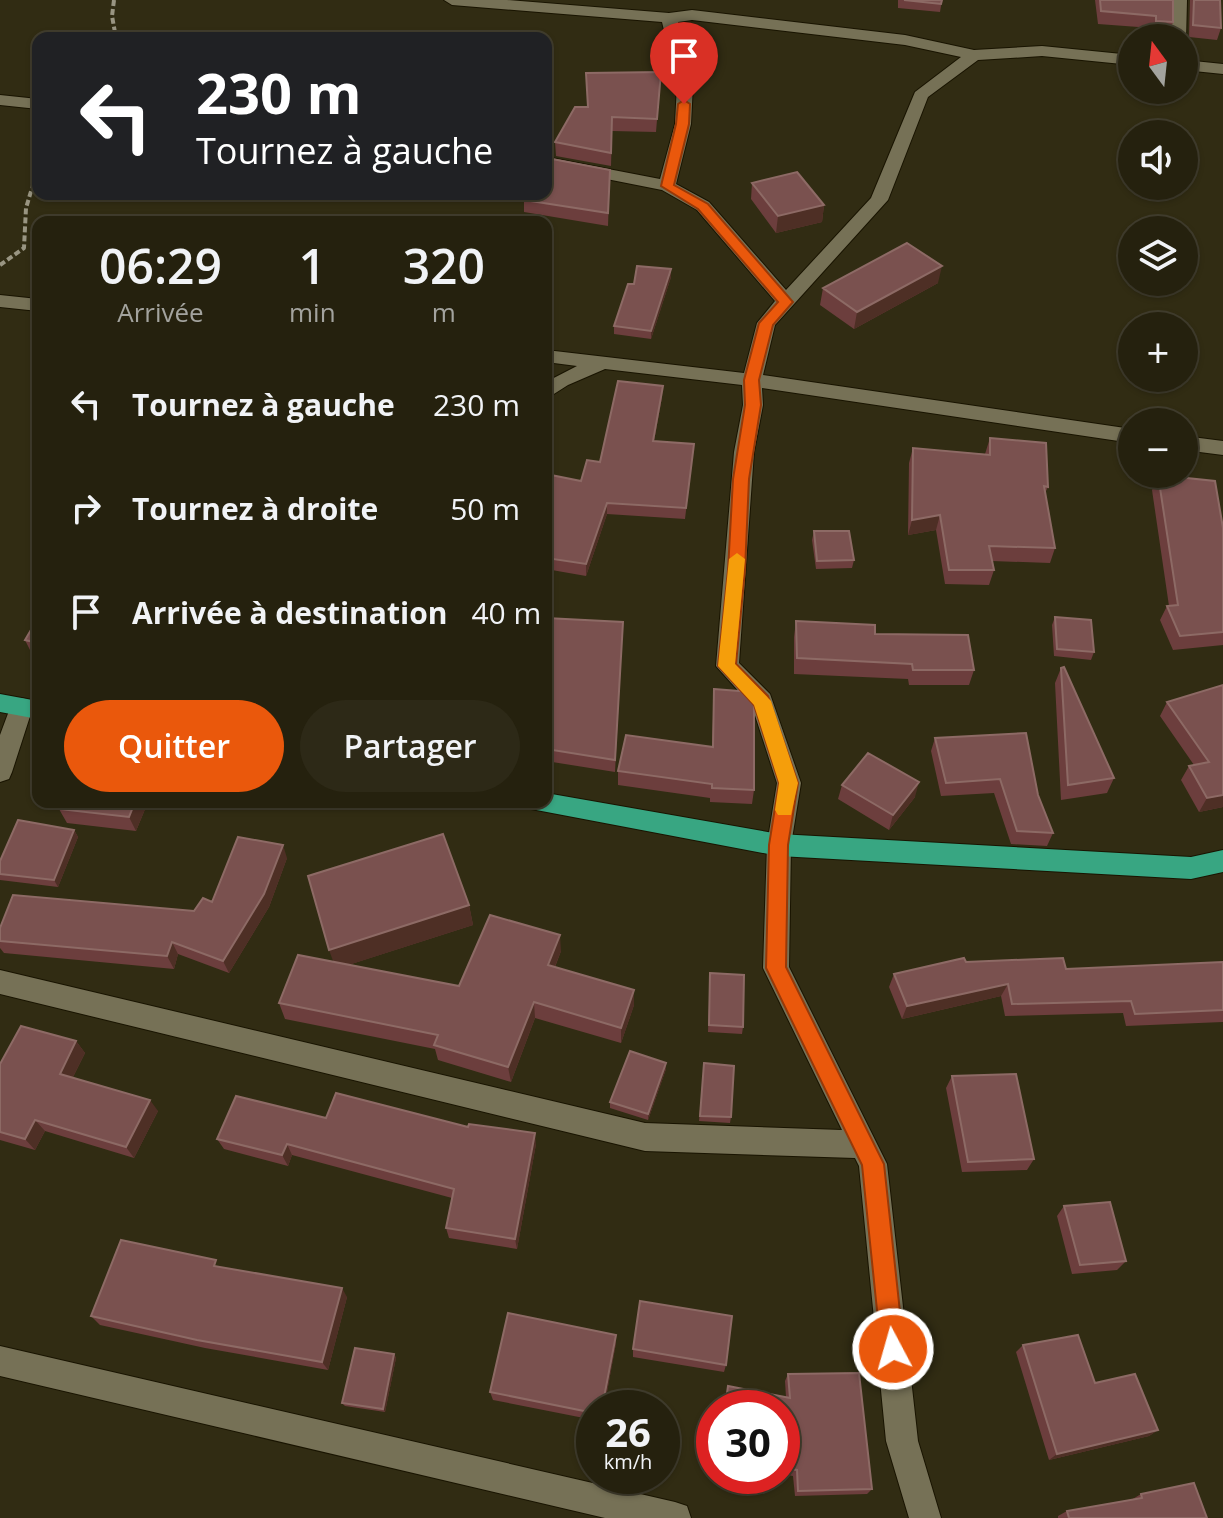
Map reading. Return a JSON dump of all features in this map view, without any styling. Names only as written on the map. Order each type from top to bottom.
[{"type":"main road","points":[[552,804],[779,845],[1191,868],[1223,861]]},
{"type":"street","points":[[452,0],[669,18],[692,15],[905,40],[974,55],[1042,51],[1118,59]]},
{"type":"street","points":[[1179,0],[1180,24]]},
{"type":"street","points":[[667,186],[683,124],[685,84],[669,18]]},
{"type":"street","points":[[925,1518],[902,1441],[873,1164],[776,968],[779,845],[789,783],[762,701],[727,666],[737,570],[741,479],[753,405],[752,380],[766,323],[879,200],[921,95],[974,55]]},
{"type":"street","points":[[1198,66],[1223,69]]},
{"type":"street","points":[[0,100],[32,103]]},
{"type":"street","points":[[552,163],[667,186],[703,206],[786,302]]},
{"type":"street","points":[[0,301],[32,304]]},
{"type":"street","points":[[552,356],[752,380],[1118,434]]},
{"type":"street","points":[[552,387],[561,380],[606,361]]},
{"type":"street","points":[[1198,445],[1223,448]]},
{"type":"street","points":[[0,772],[20,707]]},
{"type":"street","points":[[0,982],[645,1137],[864,1145]]},
{"type":"street","points":[[0,1361],[675,1518]]},
{"type":"path","points":[[114,0],[112,16],[115,32]]},
{"type":"path","points":[[0,265],[24,248],[20,238],[32,178]]},
{"type":"building","points":[[904,0],[942,0],[941,4]]},
{"type":"building","points":[[1100,0],[1173,0],[1173,22],[1156,21],[1156,16],[1101,11]]},
{"type":"building","points":[[1194,0],[1220,0],[1221,28],[1193,24]]},
{"type":"building","points":[[661,72],[657,119],[612,117],[611,153],[555,142],[575,107],[588,107],[586,73]]},
{"type":"building","points":[[552,159],[610,170],[608,213],[524,200],[552,200]]},
{"type":"building","points":[[797,172],[824,205],[778,216],[752,183]]},
{"type":"building","points":[[907,243],[942,266],[857,312],[823,288]]},
{"type":"building","points":[[637,266],[671,269],[651,331],[614,326],[628,284],[634,284]]},
{"type":"building","points":[[618,381],[663,386],[653,441],[694,444],[686,508],[607,503],[586,564],[552,559],[552,475],[581,481],[587,460],[600,462]]},
{"type":"building","points":[[990,438],[1046,443],[1048,487],[1044,486],[1055,548],[989,546],[994,570],[949,570],[940,515],[912,520],[913,448],[990,455]]},
{"type":"building","points":[[1198,479],[1215,481],[1223,528],[1223,632],[1180,636],[1167,606],[1178,605],[1160,488],[1198,488]]},
{"type":"building","points":[[814,531],[849,531],[854,560],[817,561]]},
{"type":"building","points":[[1055,617],[1091,620],[1094,652],[1057,649]]},
{"type":"building","points":[[552,618],[623,622],[615,760],[552,750]]},
{"type":"building","points":[[796,621],[875,625],[875,634],[968,635],[974,670],[913,670],[912,664],[797,658]]},
{"type":"building","points":[[32,628],[32,642],[25,640]]},
{"type":"building","points":[[1064,667],[1114,778],[1068,785],[1061,668]]},
{"type":"building","points":[[1223,685],[1223,795],[1207,798],[1189,766],[1209,762],[1167,702]]},
{"type":"building","points":[[714,689],[751,692],[754,701],[754,790],[712,788],[712,784],[618,771],[626,735],[713,747]]},
{"type":"building","points":[[1026,733],[1038,795],[1053,833],[1017,831],[1000,779],[946,783],[935,738]]},
{"type":"building","points":[[868,753],[919,782],[893,815],[842,785]]},
{"type":"building","points":[[59,808],[133,808],[129,817]]},
{"type":"building","points":[[18,820],[74,830],[54,880],[0,874],[0,861]]},
{"type":"building","points":[[443,834],[469,905],[329,950],[308,876]]},
{"type":"building","points":[[238,837],[283,845],[264,894],[223,961],[172,942],[167,956],[0,941],[0,928],[13,895],[194,911],[203,898],[212,902]]},
{"type":"building","points":[[490,915],[560,935],[548,965],[634,990],[621,1028],[534,1002],[508,1067],[434,1045],[438,1035],[279,1003],[298,955],[459,986]]},
{"type":"building","points":[[964,958],[966,962],[1063,958],[1066,969],[1223,962],[1223,1010],[1135,1014],[1131,1001],[1012,1004],[1008,984],[907,1006],[894,974]]},
{"type":"building","points":[[710,973],[744,975],[743,1027],[709,1025]]},
{"type":"building","points":[[21,1026],[76,1041],[60,1074],[150,1100],[126,1147],[35,1120],[25,1139],[0,1132],[0,1064]]},
{"type":"building","points":[[630,1051],[666,1063],[648,1114],[610,1102]]},
{"type":"building","points":[[704,1063],[734,1066],[731,1117],[700,1116]]},
{"type":"building","points":[[1016,1074],[1034,1159],[968,1162],[952,1076]]},
{"type":"building","points":[[336,1093],[468,1127],[469,1124],[535,1133],[515,1239],[446,1228],[454,1189],[287,1144],[282,1155],[217,1139],[236,1096],[326,1118]]},
{"type":"building","points":[[1110,1202],[1126,1261],[1080,1265],[1064,1206]]},
{"type":"building","points":[[121,1240],[216,1260],[214,1266],[342,1288],[322,1362],[197,1340],[91,1316]]},
{"type":"building","points":[[640,1301],[732,1316],[726,1365],[633,1349]]},
{"type":"building","points":[[508,1313],[616,1335],[605,1390],[576,1390],[576,1409],[490,1392]]},
{"type":"building","points":[[1078,1335],[1095,1383],[1135,1374],[1158,1430],[1057,1454],[1023,1345]]},
{"type":"building","points":[[355,1348],[394,1354],[383,1409],[342,1403]]},
{"type":"building","points":[[859,1373],[872,1489],[800,1491],[800,1390],[789,1390],[788,1374]]},
{"type":"building","points":[[728,1386],[749,1390],[727,1390]]},
{"type":"building","points":[[1194,1483],[1207,1518],[1069,1518],[1067,1511],[1142,1498],[1141,1494]]},
{"type":"slow traffic","points":[[737,559],[727,666],[762,701],[789,783],[784,810]]},
{"type":"route","points":[[684,104],[683,124],[667,186],[703,206],[786,302],[766,323],[752,380],[753,405],[738,505],[737,570],[727,666],[762,701],[789,783],[779,845],[776,968],[873,1164],[893,1349]]}]
